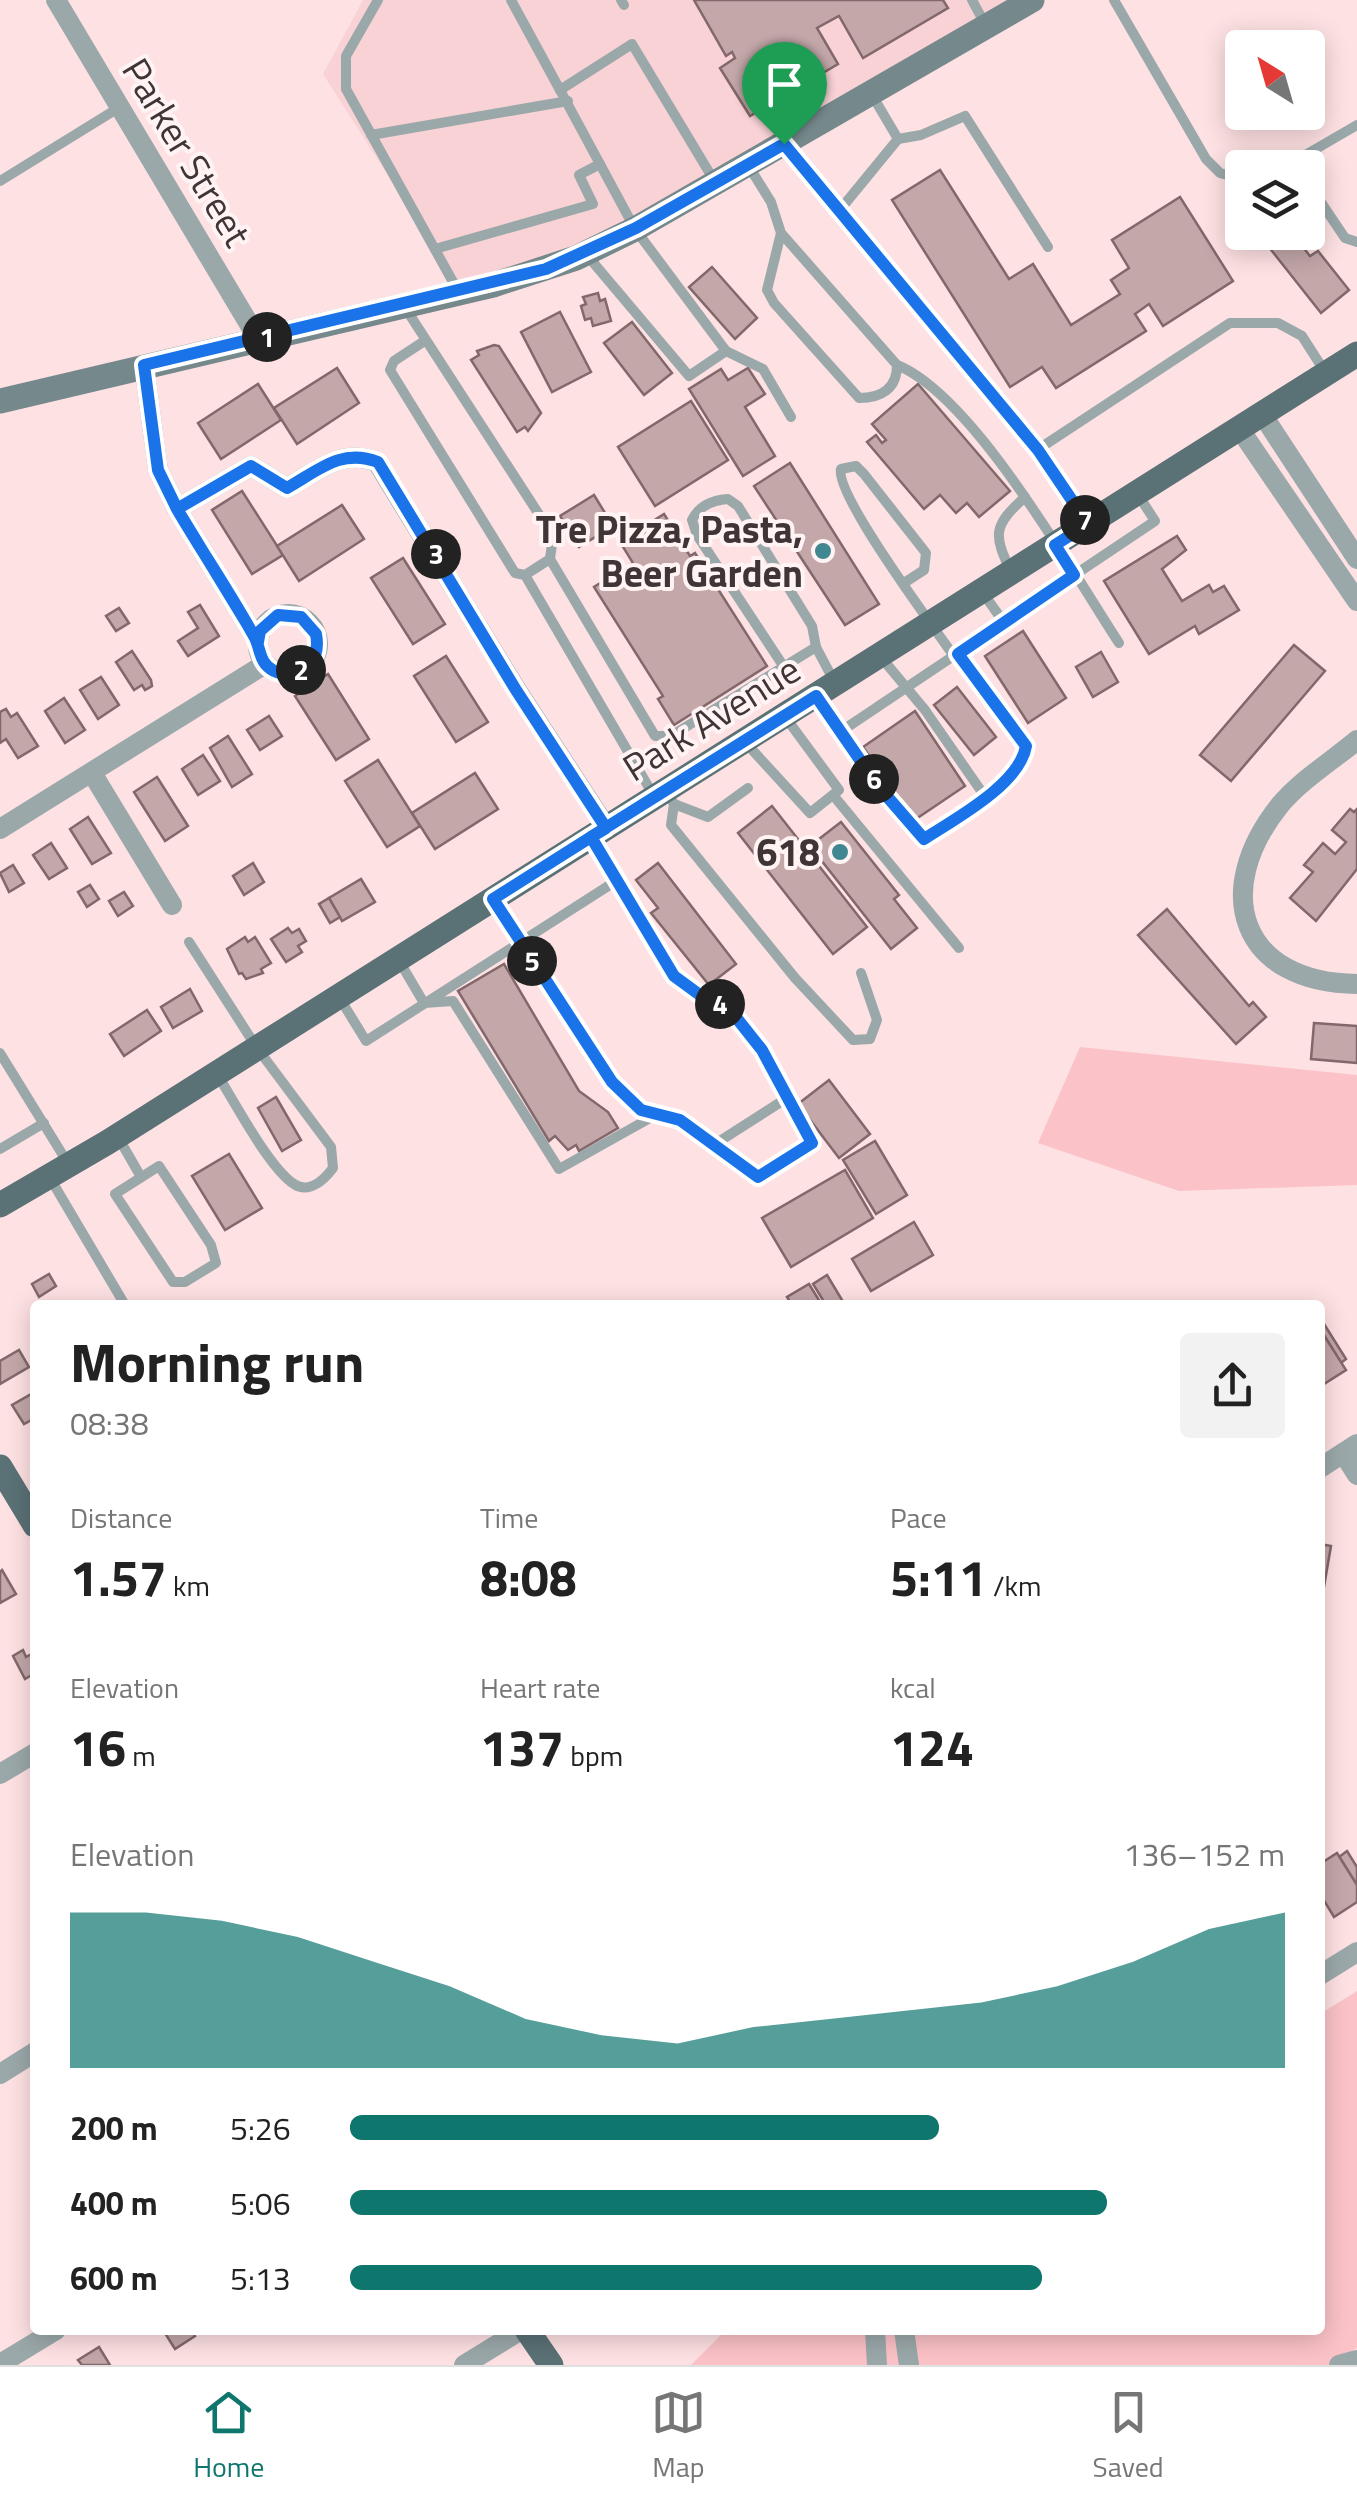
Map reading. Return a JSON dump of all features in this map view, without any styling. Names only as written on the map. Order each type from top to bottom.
[{"type":"main road","name":"Park Avenue","points":[[0,1204],[117,1136],[598,832],[665,798],[745,741],[1357,354]]},
{"type":"main road","points":[[0,1468],[30,1517]]},
{"type":"main road","points":[[528,2335],[551,2365]]},
{"type":"street","name":"Parker Street","points":[[56,0],[258,339]]},
{"type":"street","points":[[0,401],[546,269],[636,228],[1032,0]]},
{"type":"street","points":[[144,365],[152,400],[155,456],[177,509],[258,642],[265,664],[274,671],[297,672],[315,657],[316,634],[301,617],[278,615],[260,631],[258,642]]},
{"type":"street","points":[[1262,414],[1357,559]]},
{"type":"street","points":[[1239,428],[1357,602]]},
{"type":"street","points":[[177,509],[251,466],[287,488],[336,460],[356,454],[378,462],[598,832]]},
{"type":"street","points":[[0,829],[265,664]]},
{"type":"street","points":[[1357,740],[1282,803],[1256,845],[1242,892],[1246,926],[1272,961],[1316,981],[1357,984]]},
{"type":"street","points":[[92,773],[172,904]]},
{"type":"street","points":[[1325,1465],[1350,1449],[1357,1475]]},
{"type":"street","points":[[0,1774],[30,1756]]},
{"type":"street","points":[[1325,1973],[1357,1952]]},
{"type":"street","points":[[0,2074],[30,2055]]},
{"type":"street","points":[[3,2361],[47,2335]]},
{"type":"street","points":[[464,2365],[515,2335]]},
{"type":"street","points":[[875,2335],[878,2365]]},
{"type":"street","points":[[905,2335],[909,2365]]},
{"type":"street","points":[[1339,2365],[1357,2360]]},
{"type":"lane","points":[[378,0],[346,56],[346,89],[459,292]]},
{"type":"lane","points":[[511,0],[636,228],[726,351],[763,369],[791,417]]},
{"type":"lane","points":[[972,0],[986,26]]},
{"type":"lane","points":[[1114,0],[1206,159],[1225,174]]},
{"type":"lane","points":[[560,90],[632,44],[715,183]]},
{"type":"lane","points":[[871,94],[898,139]]},
{"type":"lane","points":[[372,135],[568,101]]},
{"type":"lane","points":[[0,182],[120,107]]},
{"type":"lane","points":[[840,211],[898,139],[965,116],[1048,247]]},
{"type":"lane","points":[[1319,150],[1357,125]]},
{"type":"lane","points":[[784,144],[1038,450],[1088,524]]},
{"type":"lane","points":[[435,249],[592,204],[579,175],[600,164]]},
{"type":"lane","points":[[748,164],[771,202],[781,233],[897,365],[920,374],[940,392],[1026,497],[1119,642]]},
{"type":"lane","points":[[1325,208],[1345,238],[1357,242]]},
{"type":"lane","points":[[781,233],[768,290],[849,390],[859,398],[875,398],[890,389],[897,378],[897,365]]},
{"type":"lane","points":[[586,253],[688,376],[726,351]]},
{"type":"lane","points":[[404,305],[553,536],[550,559],[655,736],[670,736],[816,648]]},
{"type":"lane","points":[[1038,450],[1230,323],[1278,323],[1302,336],[1326,374]]},
{"type":"lane","points":[[426,340],[394,361],[390,370],[514,574],[524,575],[550,559]]},
{"type":"lane","points":[[784,667],[697,535],[692,520],[696,512],[714,500],[728,498],[738,506],[812,626],[826,690],[842,730],[878,786],[924,839],[986,798],[1024,758],[1026,746],[931,624],[904,583],[841,484],[842,469],[856,466],[926,553],[924,570],[904,583]]},
{"type":"lane","points":[[842,730],[1155,522],[1137,493]]},
{"type":"lane","points":[[1012,573],[997,542],[998,527],[1026,497]]},
{"type":"lane","points":[[524,575],[665,798],[671,825],[795,978],[853,1040],[870,1039],[877,1020],[861,972]]},
{"type":"lane","points":[[982,592],[1005,624]]},
{"type":"lane","points":[[880,656],[936,724],[986,798]]},
{"type":"lane","points":[[745,741],[810,812],[839,790],[784,716]]},
{"type":"lane","points":[[665,798],[708,816],[748,788]]},
{"type":"lane","points":[[833,795],[959,948]]},
{"type":"lane","points":[[493,899],[612,1082],[641,1110],[680,1120],[758,1177],[812,1143],[762,1050],[727,1006],[704,998],[674,976],[616,881],[598,832]]},
{"type":"lane","points":[[338,996],[366,1042],[616,881]]},
{"type":"lane","points":[[189,942],[257,1048],[331,1147],[333,1168],[323,1182],[305,1188],[294,1184],[269,1155],[216,1073]]},
{"type":"lane","points":[[398,959],[424,1003]]},
{"type":"lane","points":[[424,1003],[453,1001],[559,1169],[659,1114]]},
{"type":"lane","points":[[0,1053],[44,1123],[59,1172],[123,1300]]},
{"type":"lane","points":[[712,1146],[788,1098]]},
{"type":"lane","points":[[0,1150],[44,1123]]},
{"type":"lane","points":[[117,1136],[140,1177]]},
{"type":"lane","points":[[159,1166],[211,1245],[216,1263],[185,1282],[173,1282],[115,1194],[140,1177],[159,1166]]},
{"type":"shaded area","points":[[363,0],[1031,0],[556,273],[463,293],[323,74]]},
{"type":"shaded area","points":[[1080,1047],[1357,1075],[1357,1185],[1179,1191],[1038,1143]]},
{"type":"shaded area","points":[[1357,1991],[1357,2348],[1328,2365],[691,2365],[721,2335],[1325,2335],[1325,2011]]},
{"type":"building","points":[[694,0],[943,0],[948,8],[863,58],[839,16],[817,28],[838,64],[750,116],[720,68],[735,58],[732,52],[726,56]]},
{"type":"building","points":[[940,170],[1009,279],[1033,264],[1071,325],[1120,294],[1111,280],[1129,268],[1112,240],[1180,197],[1233,281],[1163,326],[1149,304],[1135,314],[1146,331],[1056,388],[1042,367],[1010,387],[892,200]]},
{"type":"building","points":[[1271,250],[1305,250],[1310,256],[1318,251],[1349,290],[1321,313]]},
{"type":"building","points":[[712,267],[757,318],[735,339],[689,287]]},
{"type":"building","points":[[598,293],[600,301],[605,299],[611,321],[593,326],[591,318],[585,320],[581,306],[586,304],[583,297]]},
{"type":"building","points":[[560,312],[591,372],[552,392],[521,332]]},
{"type":"building","points":[[632,322],[672,373],[644,395],[604,343]]},
{"type":"building","points":[[499,346],[541,413],[528,431],[525,427],[517,432],[471,360],[479,355],[477,351]]},
{"type":"building","points":[[337,368],[359,403],[297,444],[274,408]]},
{"type":"building","points":[[748,368],[765,394],[745,407],[775,456],[743,476],[689,389],[721,369],[728,380]]},
{"type":"building","points":[[258,384],[281,420],[221,459],[198,423]]},
{"type":"building","points":[[918,384],[1010,491],[979,517],[967,503],[956,513],[940,495],[924,509],[867,442],[876,435],[882,443],[886,440],[872,424]]},
{"type":"building","points":[[691,401],[728,460],[655,506],[618,447]]},
{"type":"building","points":[[790,463],[879,604],[845,625],[754,486]]},
{"type":"building","points":[[242,491],[283,555],[252,574],[212,510]]},
{"type":"building","points":[[594,495],[613,526],[579,547],[560,516]]},
{"type":"building","points":[[342,505],[364,539],[299,581],[277,546]]},
{"type":"building","points":[[664,514],[690,556],[695,553],[767,666],[674,725],[658,699],[663,696],[594,587],[633,563],[620,542]]},
{"type":"building","points":[[1177,536],[1186,550],[1162,569],[1182,601],[1209,585],[1213,592],[1224,586],[1239,610],[1199,634],[1195,626],[1149,654],[1104,581]]},
{"type":"building","points":[[403,558],[445,624],[413,644],[371,578]]},
{"type":"building","points":[[200,605],[219,636],[188,656],[178,641],[198,628],[188,612]]},
{"type":"building","points":[[119,608],[129,623],[116,631],[106,616]]},
{"type":"building","points":[[1023,631],[1066,698],[1028,723],[985,656]]},
{"type":"building","points":[[1294,645],[1325,671],[1231,781],[1200,755]]},
{"type":"building","points":[[132,651],[151,680],[152,686],[145,690],[142,685],[134,690],[116,662]]},
{"type":"building","points":[[1101,652],[1118,682],[1093,697],[1076,667]]},
{"type":"building","points":[[446,656],[488,722],[456,742],[414,676]]},
{"type":"building","points":[[328,674],[369,739],[336,760],[295,696]]},
{"type":"building","points":[[101,677],[119,705],[98,719],[80,690]]},
{"type":"building","points":[[957,687],[996,737],[974,755],[934,705]]},
{"type":"building","points":[[64,698],[85,730],[65,743],[45,711]]},
{"type":"building","points":[[6,709],[11,717],[17,713],[38,746],[18,758],[6,739],[0,743],[0,712]]},
{"type":"building","points":[[915,711],[965,786],[913,821],[863,747]]},
{"type":"building","points":[[269,716],[282,736],[260,750],[247,730]]},
{"type":"building","points":[[228,736],[252,774],[232,787],[210,748]]},
{"type":"building","points":[[203,755],[220,781],[198,795],[182,769]]},
{"type":"building","points":[[378,760],[420,826],[387,847],[345,781]]},
{"type":"building","points":[[475,773],[498,809],[435,849],[412,813]]},
{"type":"building","points":[[157,777],[188,826],[165,841],[134,792]]},
{"type":"building","points":[[772,806],[867,927],[833,954],[738,833]]},
{"type":"building","points":[[1350,809],[1357,809],[1357,869],[1316,921],[1290,898],[1313,872],[1304,865],[1323,843],[1335,854],[1346,842],[1332,830]]},
{"type":"building","points":[[88,817],[111,853],[92,864],[70,829]]},
{"type":"building","points":[[841,822],[899,895],[894,899],[917,928],[891,949],[810,846]]},
{"type":"building","points":[[51,843],[67,868],[49,879],[33,855]]},
{"type":"building","points":[[253,863],[264,882],[244,895],[233,876]]},
{"type":"building","points":[[658,863],[736,964],[709,985],[651,913],[658,908],[636,880]]},
{"type":"building","points":[[13,865],[24,883],[9,892],[0,873]]},
{"type":"building","points":[[361,879],[375,902],[342,921],[329,898]]},
{"type":"building","points":[[90,885],[99,899],[87,907],[78,892]]},
{"type":"building","points":[[124,892],[133,906],[118,916],[109,901]]},
{"type":"building","points":[[329,898],[340,917],[330,923],[319,904]]},
{"type":"building","points":[[1167,909],[1249,1006],[1253,1002],[1266,1017],[1236,1044],[1138,935]]},
{"type":"building","points":[[288,928],[292,933],[299,929],[306,941],[298,946],[302,952],[286,962],[271,939]]},
{"type":"building","points":[[245,937],[248,942],[255,937],[271,963],[261,969],[263,973],[246,979],[239,974],[227,949]]},
{"type":"building","points":[[504,964],[579,1091],[608,1112],[618,1128],[579,1151],[576,1145],[568,1150],[555,1136],[549,1141],[458,991]]},
{"type":"building","points":[[190,989],[202,1011],[173,1028],[161,1007]]},
{"type":"building","points":[[147,1010],[161,1031],[124,1056],[110,1034]]},
{"type":"building","points":[[1314,1023],[1357,1026],[1357,1063],[1311,1059]]},
{"type":"building","points":[[829,1080],[870,1134],[839,1158],[798,1104]]},
{"type":"building","points":[[276,1097],[301,1140],[282,1151],[258,1108]]},
{"type":"building","points":[[875,1141],[907,1195],[876,1214],[843,1160]]},
{"type":"building","points":[[229,1154],[262,1208],[225,1230],[192,1176]]},
{"type":"building","points":[[845,1170],[873,1218],[791,1267],[762,1218]]},
{"type":"building","points":[[914,1222],[933,1255],[871,1291],[852,1259]]},
{"type":"building","points":[[49,1274],[56,1286],[39,1297],[32,1284]]},
{"type":"building","points":[[827,1275],[842,1300],[823,1300],[813,1284]]},
{"type":"building","points":[[809,1284],[819,1300],[789,1300],[787,1297]]},
{"type":"building","points":[[1325,1326],[1346,1359],[1341,1363],[1325,1337]]},
{"type":"building","points":[[1325,1337],[1346,1370],[1325,1383]]},
{"type":"building","points":[[19,1350],[29,1367],[0,1384],[0,1361]]},
{"type":"building","points":[[30,1395],[30,1421],[24,1424],[12,1405]]},
{"type":"building","points":[[1325,1545],[1331,1546],[1325,1581]]},
{"type":"building","points":[[0,1572],[16,1594],[0,1603]]},
{"type":"building","points":[[23,1650],[26,1657],[30,1655],[30,1676],[25,1679],[13,1656]]},
{"type":"building","points":[[1347,1851],[1357,1867],[1357,1885],[1339,1857]]},
{"type":"building","points":[[1337,1853],[1357,1885],[1357,1902],[1334,1917],[1325,1902],[1325,1861]]},
{"type":"building","points":[[166,2335],[194,2335],[195,2336],[175,2349]]},
{"type":"building","points":[[99,2347],[110,2365],[82,2365],[78,2360]]},
{"type":"place","name":"Tre Pizza, Pasta, Beer Garden","points":[[823,551]]},
{"type":"place","name":"618","points":[[840,852]]},
{"type":"route","points":[[784,144],[636,228],[546,269],[493,285],[144,365],[152,400],[158,470],[167,492],[227,595],[258,642],[260,631],[278,615],[301,617],[316,634],[318,646],[308,666],[286,674],[274,671],[259,654],[258,642],[177,509],[251,466],[287,488],[336,460],[356,454],[378,462],[516,690],[606,828],[591,837],[674,976],[704,998],[727,1006],[762,1050],[812,1143],[758,1177],[680,1120],[641,1110],[612,1082],[493,899],[591,837],[606,828],[666,791],[816,696],[832,713],[878,786],[924,839],[986,798],[1024,758],[1026,746],[958,654],[1074,575],[1055,545],[1088,524],[1038,450],[784,144]]}]
